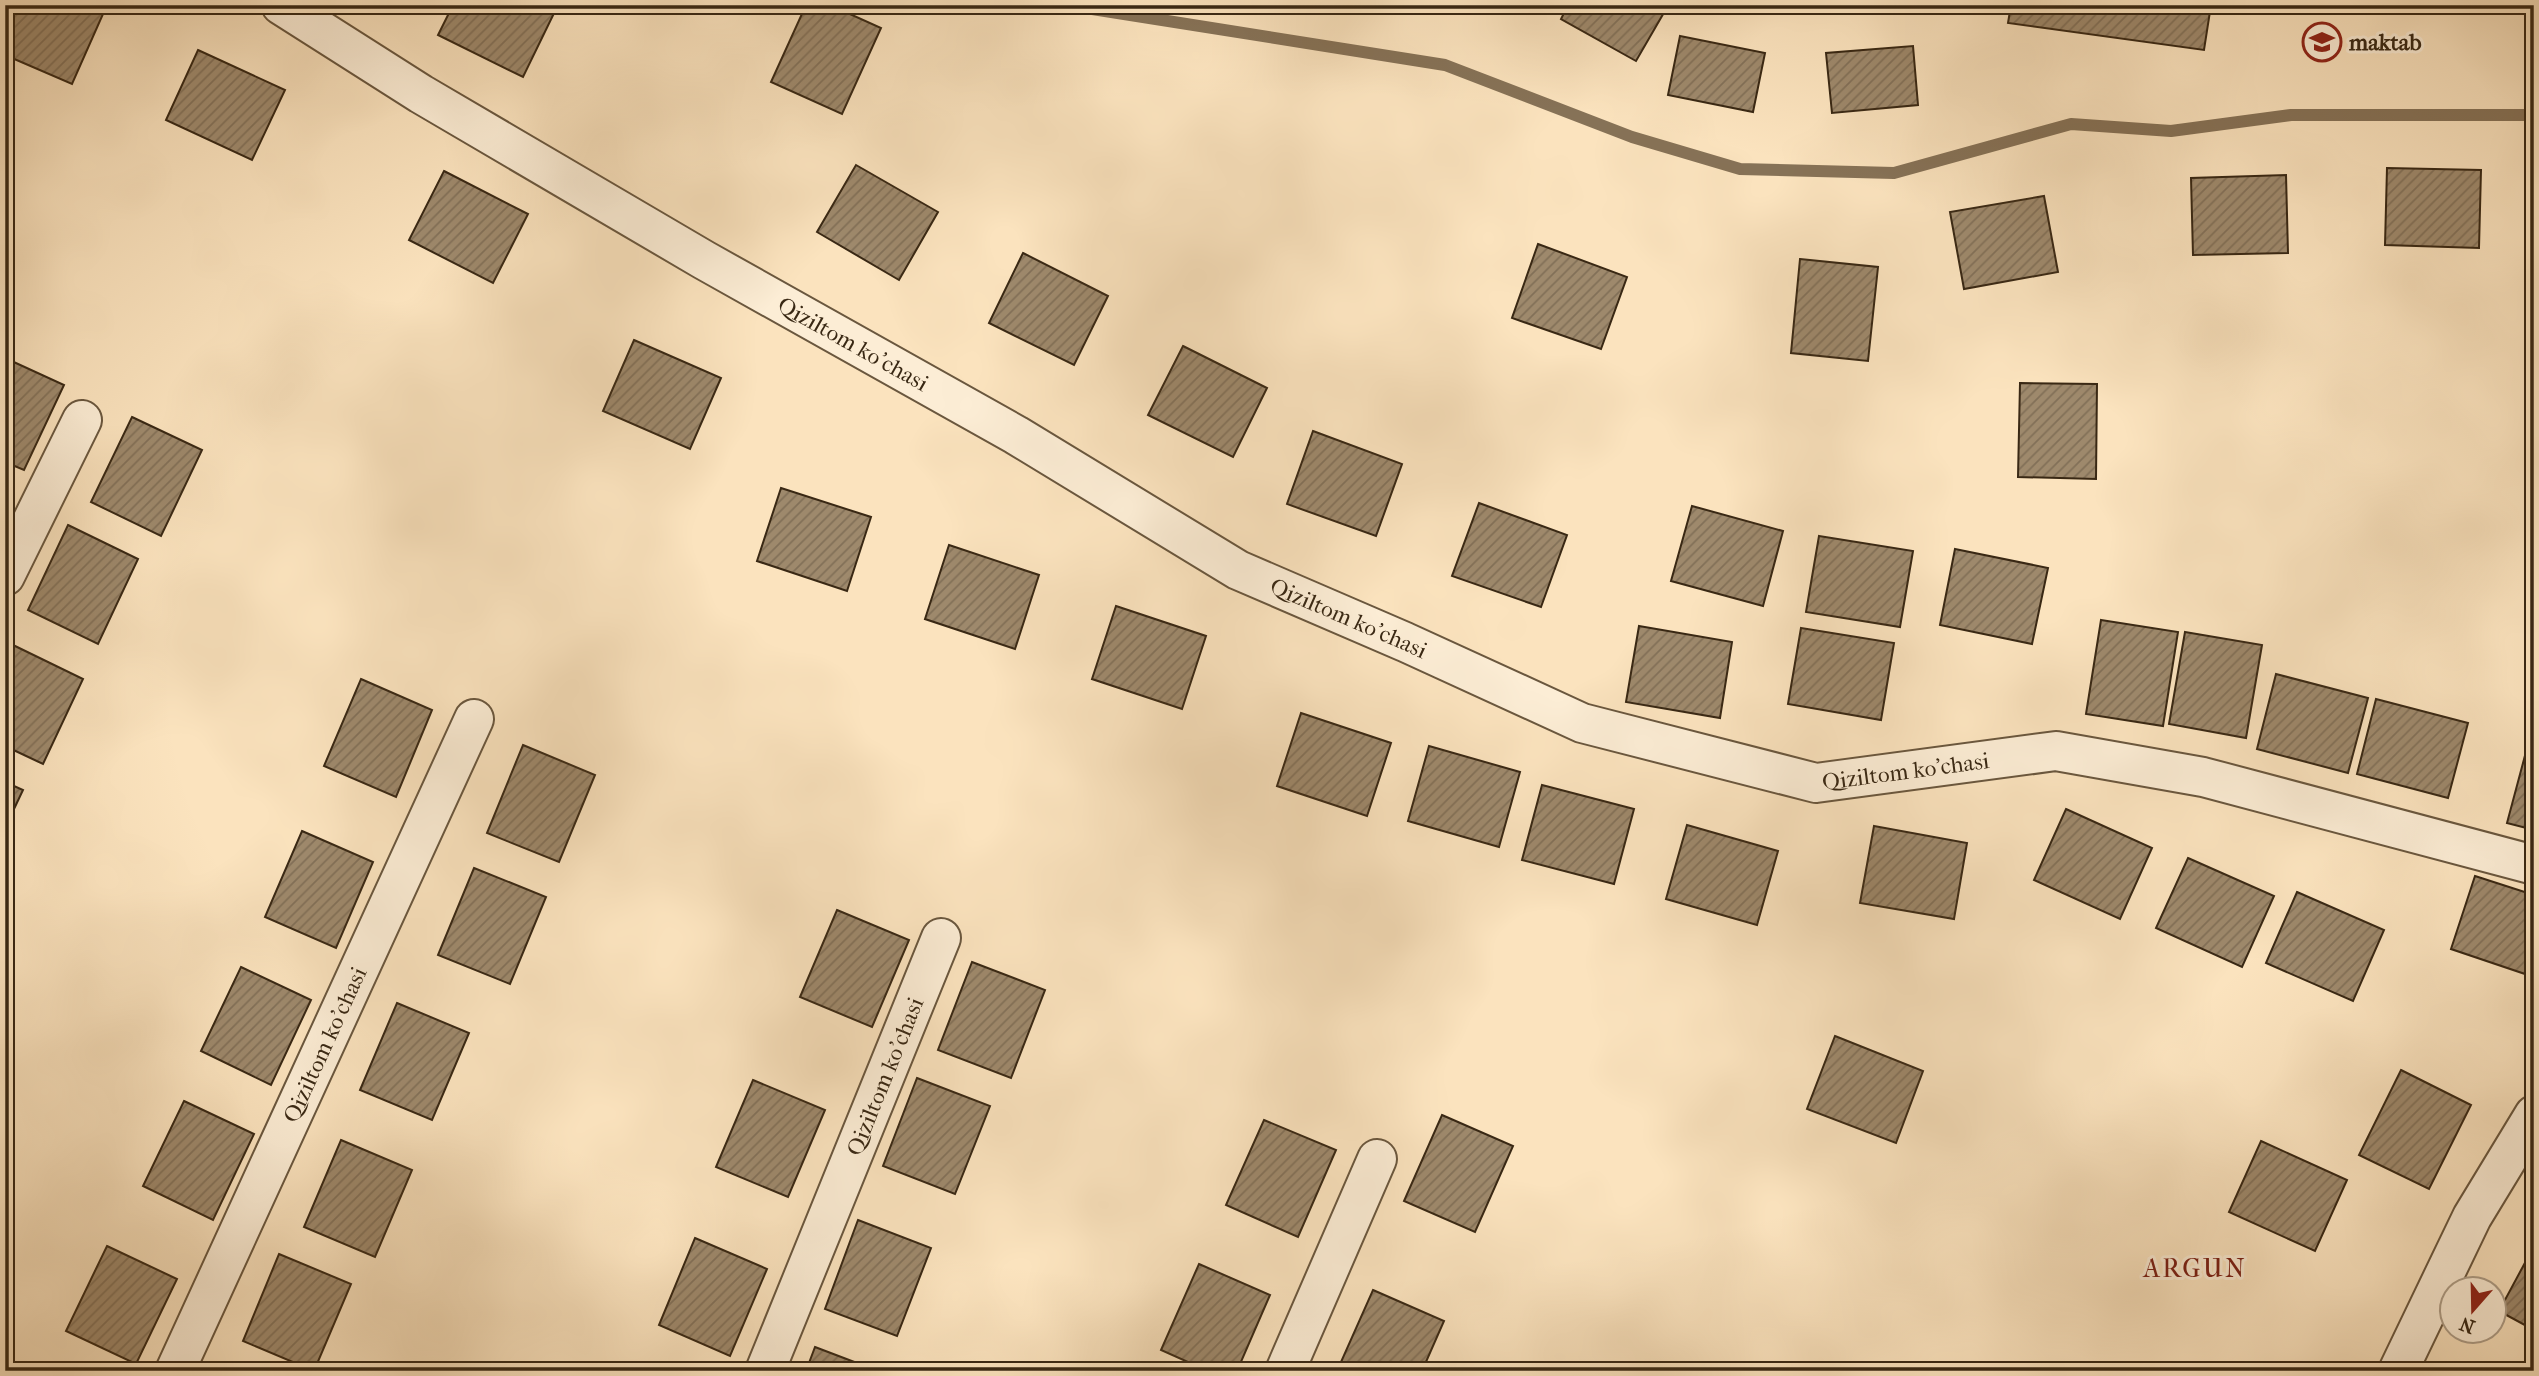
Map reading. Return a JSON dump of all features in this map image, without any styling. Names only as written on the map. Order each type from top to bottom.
[{"type":"street","name":"Qiziltom ko'chasi","points":[[281,5],[421,94],[704,260],[1016,435],[1238,569],[1582,723],[1816,783],[2056,751],[2203,778],[2534,864]]},
{"type":"street","points":[[5,576],[82,420]]},
{"type":"street","name":"Qiziltom ko'chasi","points":[[175,1371],[474,719]]},
{"type":"street","name":"Qiziltom ko'chasi","points":[[765,1371],[941,938]]},
{"type":"street","points":[[2398,1371],[2472,1217],[2534,1115]]},
{"type":"street","points":[[1285,1371],[1377,1159]]},
{"type":"building","points":[[5,5],[84,5],[103,14],[72,84],[5,55]]},
{"type":"building","points":[[453,5],[557,7],[523,77],[438,35]]},
{"type":"building","points":[[806,5],[830,5],[881,28],[842,114],[771,82]]},
{"type":"building","points":[[1568,5],[1659,5],[1666,9],[1636,61],[1561,19]]},
{"type":"building","points":[[2011,5],[2211,5],[2204,50],[2008,23]]},
{"type":"building","points":[[1680,36],[1765,53],[1753,112],[1668,95]]},
{"type":"building","points":[[1913,46],[1918,105],[1832,113],[1826,53]]},
{"type":"building","points":[[198,50],[285,90],[252,160],[166,120]]},
{"type":"building","points":[[856,165],[938,212],[899,280],[817,232]]},
{"type":"building","points":[[2387,168],[2481,170],[2479,248],[2385,245]]},
{"type":"building","points":[[444,171],[528,214],[493,283],[409,240]]},
{"type":"building","points":[[2286,175],[2288,253],[2193,255],[2191,178]]},
{"type":"building","points":[[2044,196],[2058,272],[1964,289],[1950,212]]},
{"type":"building","points":[[1538,244],[1627,277],[1601,349],[1512,318]]},
{"type":"building","points":[[1023,253],[1108,296],[1074,365],[989,323]]},
{"type":"building","points":[[1800,259],[1878,267],[1868,361],[1791,353]]},
{"type":"building","points":[[634,340],[721,378],[690,449],[603,411]]},
{"type":"building","points":[[1183,346],[1267,388],[1233,457],[1148,415]]},
{"type":"building","points":[[5,358],[64,385],[24,470],[5,462]]},
{"type":"building","points":[[2020,383],[2097,384],[2096,479],[2018,477]]},
{"type":"building","points":[[132,417],[202,450],[161,536],[91,502]]},
{"type":"building","points":[[1313,431],[1402,464],[1376,536],[1287,504]]},
{"type":"building","points":[[781,488],[871,517],[847,591],[757,561]]},
{"type":"building","points":[[1479,503],[1567,535],[1541,607],[1452,576]]},
{"type":"building","points":[[1692,506],[1783,531],[1763,606],[1671,581]]},
{"type":"building","points":[[68,525],[138,559],[98,644],[28,610]]},
{"type":"building","points":[[1819,536],[1913,551],[1900,627],[1806,612]]},
{"type":"building","points":[[949,545],[1039,575],[1015,649],[925,619]]},
{"type":"building","points":[[1955,549],[2048,568],[2032,644],[1940,625]]},
{"type":"building","points":[[1116,606],[1206,636],[1182,709],[1092,679]]},
{"type":"building","points":[[2101,620],[2178,632],[2163,726],[2086,714]]},
{"type":"building","points":[[1639,626],[1732,642],[1720,718],[1626,702]]},
{"type":"building","points":[[1801,628],[1894,643],[1881,720],[1788,704]]},
{"type":"building","points":[[2185,632],[2262,645],[2246,738],[2169,724]]},
{"type":"building","points":[[13,645],[83,679],[43,764],[5,746],[5,662]]},
{"type":"building","points":[[2276,674],[2368,698],[2348,773],[2257,749]]},
{"type":"building","points":[[361,679],[432,710],[396,797],[324,766]]},
{"type":"building","points":[[2376,699],[2468,723],[2448,798],[2357,774]]},
{"type":"building","points":[[1301,713],[1391,743],[1367,816],[1277,786]]},
{"type":"building","points":[[523,745],[595,775],[559,862],[487,833]]},
{"type":"building","points":[[1429,746],[1520,772],[1499,847],[1408,821]]},
{"type":"building","points":[[2527,748],[2534,750],[2534,830],[2507,823]]},
{"type":"building","points":[[5,782],[23,790],[5,828]]},
{"type":"building","points":[[1542,785],[1634,809],[1614,884],[1522,860]]},
{"type":"building","points":[[2066,809],[2152,848],[2120,919],[2034,880]]},
{"type":"building","points":[[1687,825],[1778,851],[1757,925],[1666,899]]},
{"type":"building","points":[[1874,826],[1967,843],[1954,919],[1860,903]]},
{"type":"building","points":[[302,831],[373,862],[336,948],[265,917]]},
{"type":"building","points":[[2188,858],[2274,896],[2242,967],[2156,928]]},
{"type":"building","points":[[474,868],[546,897],[510,984],[438,955]]},
{"type":"building","points":[[2475,876],[2534,895],[2534,977],[2451,949]]},
{"type":"building","points":[[2297,892],[2384,930],[2353,1001],[2266,963]]},
{"type":"building","points":[[837,910],[909,940],[872,1027],[800,997]]},
{"type":"building","points":[[972,962],[1045,990],[1011,1078],[938,1050]]},
{"type":"building","points":[[241,967],[311,1000],[271,1085],[201,1051]]},
{"type":"building","points":[[397,1003],[469,1033],[432,1120],[360,1090]]},
{"type":"building","points":[[1835,1036],[1923,1071],[1896,1143],[1807,1109]]},
{"type":"building","points":[[2401,1070],[2471,1105],[2429,1189],[2359,1155]]},
{"type":"building","points":[[917,1078],[990,1106],[955,1194],[883,1166]]},
{"type":"building","points":[[753,1080],[825,1110],[788,1197],[716,1167]]},
{"type":"building","points":[[184,1101],[254,1134],[213,1220],[143,1186]]},
{"type":"building","points":[[1442,1115],[1513,1146],[1475,1232],[1404,1201]]},
{"type":"building","points":[[1264,1120],[1336,1150],[1298,1237],[1226,1205]]},
{"type":"building","points":[[341,1140],[412,1170],[375,1257],[304,1227]]},
{"type":"building","points":[[2261,1141],[2347,1180],[2315,1251],[2229,1212]]},
{"type":"building","points":[[858,1220],[931,1248],[897,1336],[825,1309]]},
{"type":"building","points":[[695,1238],[767,1269],[730,1356],[659,1325]]},
{"type":"building","points":[[107,1246],[177,1279],[136,1364],[66,1331]]},
{"type":"building","points":[[2534,1246],[2534,1330],[2508,1316],[2508,1294]]},
{"type":"building","points":[[279,1254],[351,1284],[314,1371],[243,1341]]},
{"type":"building","points":[[1199,1264],[1270,1295],[1237,1371],[1208,1371],[1161,1350]]},
{"type":"building","points":[[1373,1290],[1444,1321],[1422,1371],[1337,1371]]},
{"type":"building","points":[[815,1347],[878,1371],[806,1371]]},
{"type":"waterway","points":[[1067,5],[1445,65],[1632,137],[1740,169],[1894,173],[2071,124],[2171,131],[2291,115],[2534,115]]},
{"type":"place","name":"maktab","points":[[2322,42]]},
{"type":"district","name":"ARGUN","points":[[2195,1268]]}]
